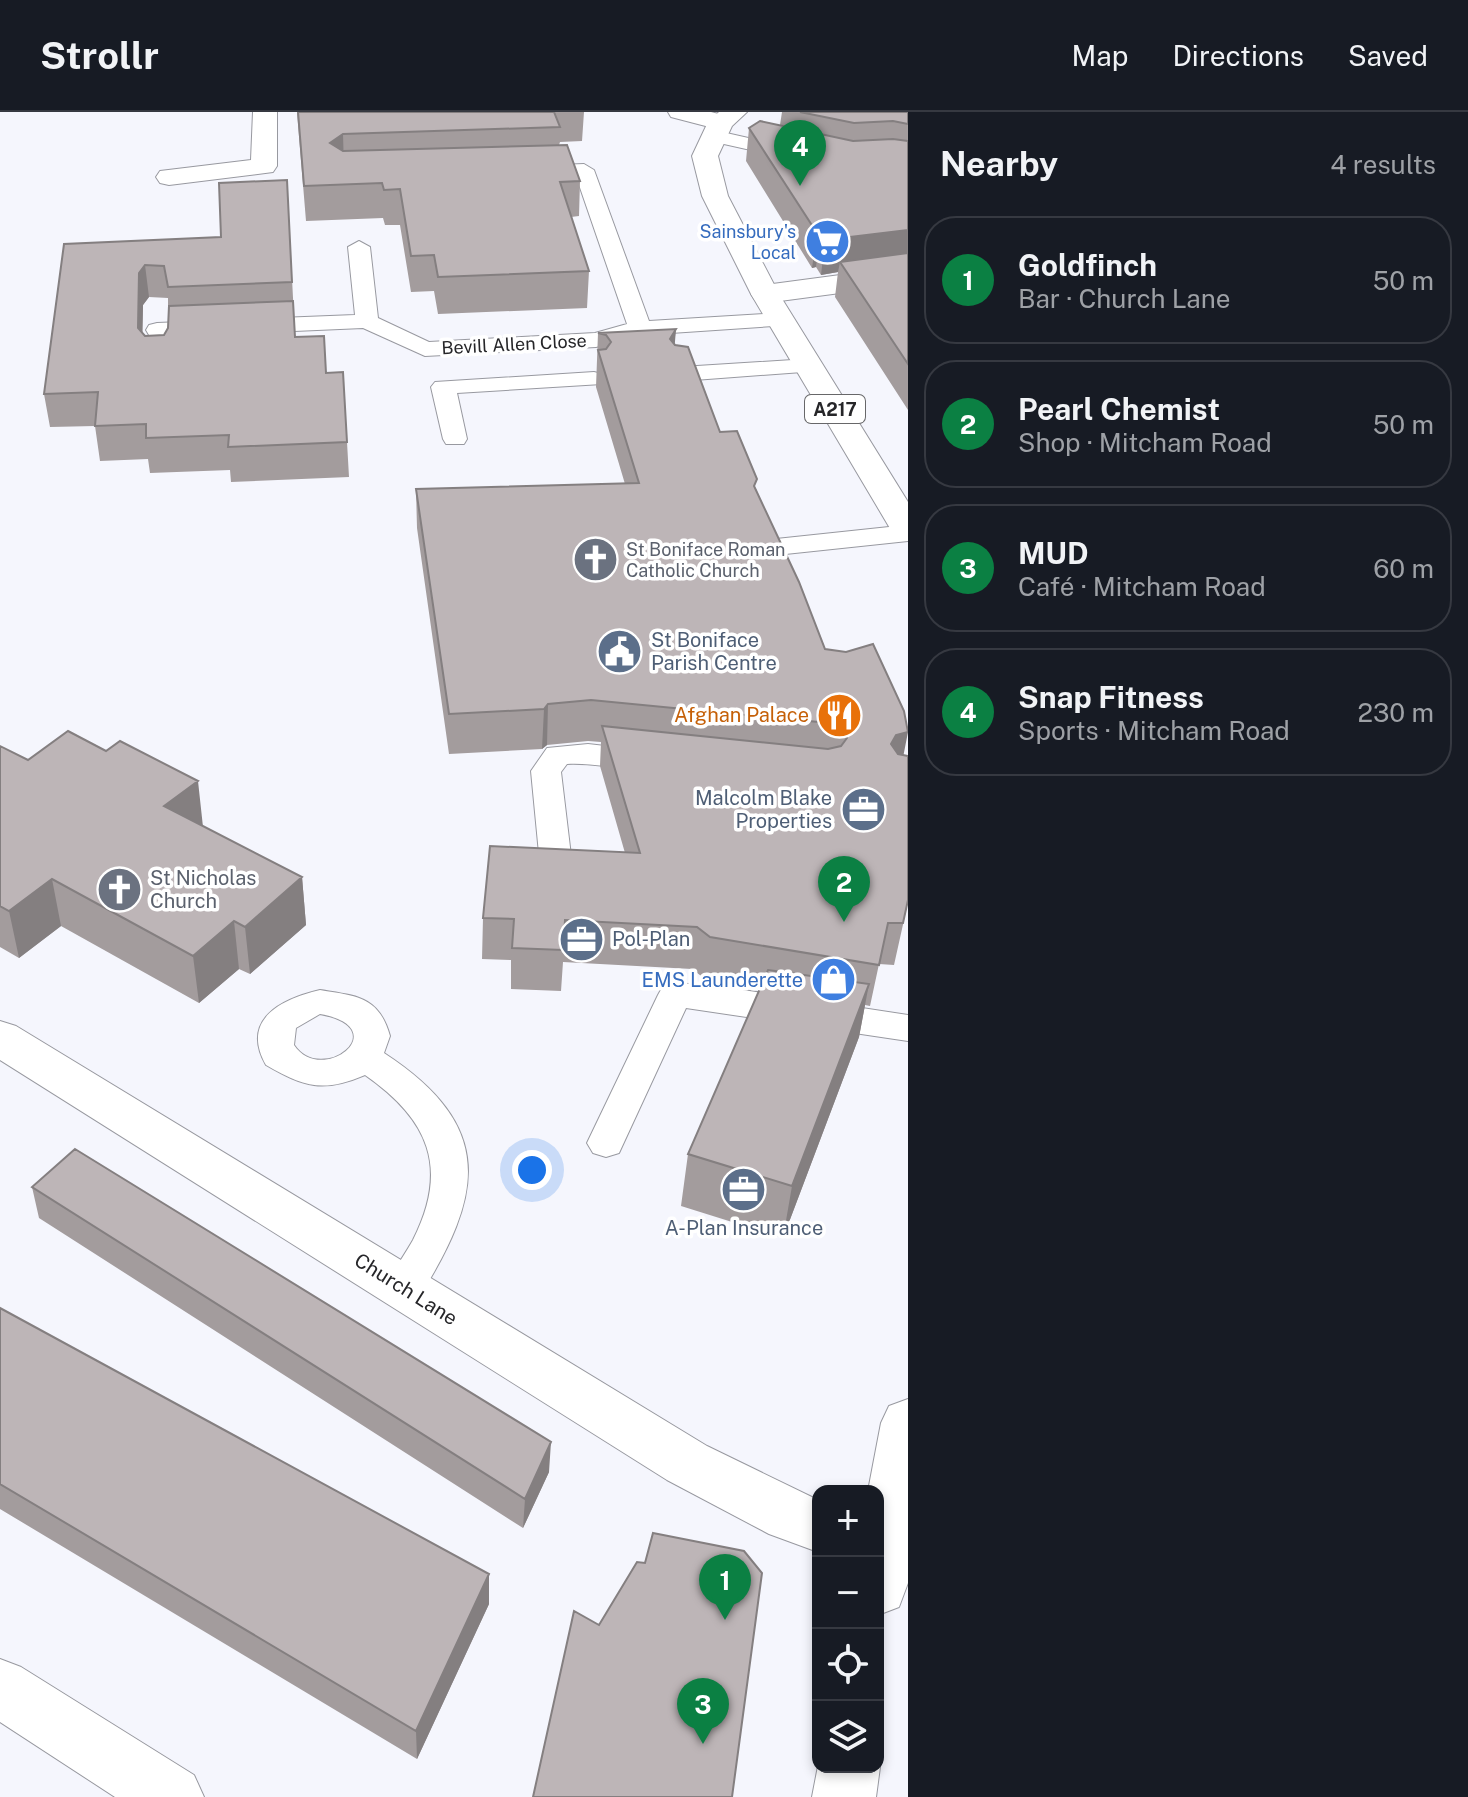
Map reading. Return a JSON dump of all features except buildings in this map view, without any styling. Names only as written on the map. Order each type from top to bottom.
[{"type":"street","points":[[169,177],[264,166],[265,112]]},
{"type":"street","points":[[680,112],[723,123]]},
{"type":"street","name":"A217","points":[[723,123],[704,163],[715,196],[772,307],[907,528]]},
{"type":"street","points":[[772,307],[908,275]]},
{"type":"street","name":"Church Lane","points":[[0,1038],[687,1463],[789,1516],[812,1524]]},
{"type":"street","points":[[881,1557],[908,1423]]},
{"type":"street","points":[[0,1688],[172,1797]]},
{"type":"street","points":[[844,1797],[848,1773]]},
{"type":"lane","points":[[723,123],[804,156]]},
{"type":"lane","points":[[509,172],[584,170],[640,328]]},
{"type":"lane","points":[[359,247],[367,321]]},
{"type":"lane","name":"Bevill Allen Close","points":[[157,305],[157,338],[367,321],[425,349],[596,340],[640,328],[772,307]]},
{"type":"lane","points":[[681,374],[808,366]]},
{"type":"lane","points":[[455,439],[443,387],[594,379]]},
{"type":"lane","points":[[788,574],[771,535],[907,528]]},
{"type":"lane","points":[[556,864],[546,771],[558,755],[588,753],[681,763]]},
{"type":"lane","points":[[606,1143],[675,995],[717,998],[908,1028]]},
{"type":"lane","points":[[364,1057],[423,1103],[440,1131],[450,1163],[449,1205],[431,1247],[404,1288]]},
{"type":"place","name":"Snap Fitness","points":[[800,186]]},
{"type":"place","name":"Sainsbury's Local","points":[[827,241]]},
{"type":"place","name":"St Boniface Roman Catholic Church","points":[[595,559]]},
{"type":"place","name":"St Boniface Parish Centre","points":[[620,651]]},
{"type":"place","name":"Afghan Palace","points":[[840,715]]},
{"type":"place","name":"Malcolm Blake Properties","points":[[863,810]]},
{"type":"place","name":"St Nicholas Church","points":[[119,889]]},
{"type":"place","name":"Pearl Chemist","points":[[844,922]]},
{"type":"place","name":"Pol-Plan","points":[[581,939]]},
{"type":"place","name":"EMS Launderette","points":[[834,980]]},
{"type":"place","name":"A-Plan Insurance","points":[[744,1189]]},
{"type":"place","name":"Goldfinch","points":[[725,1620]]},
{"type":"place","name":"MUD","points":[[703,1744]]}]
